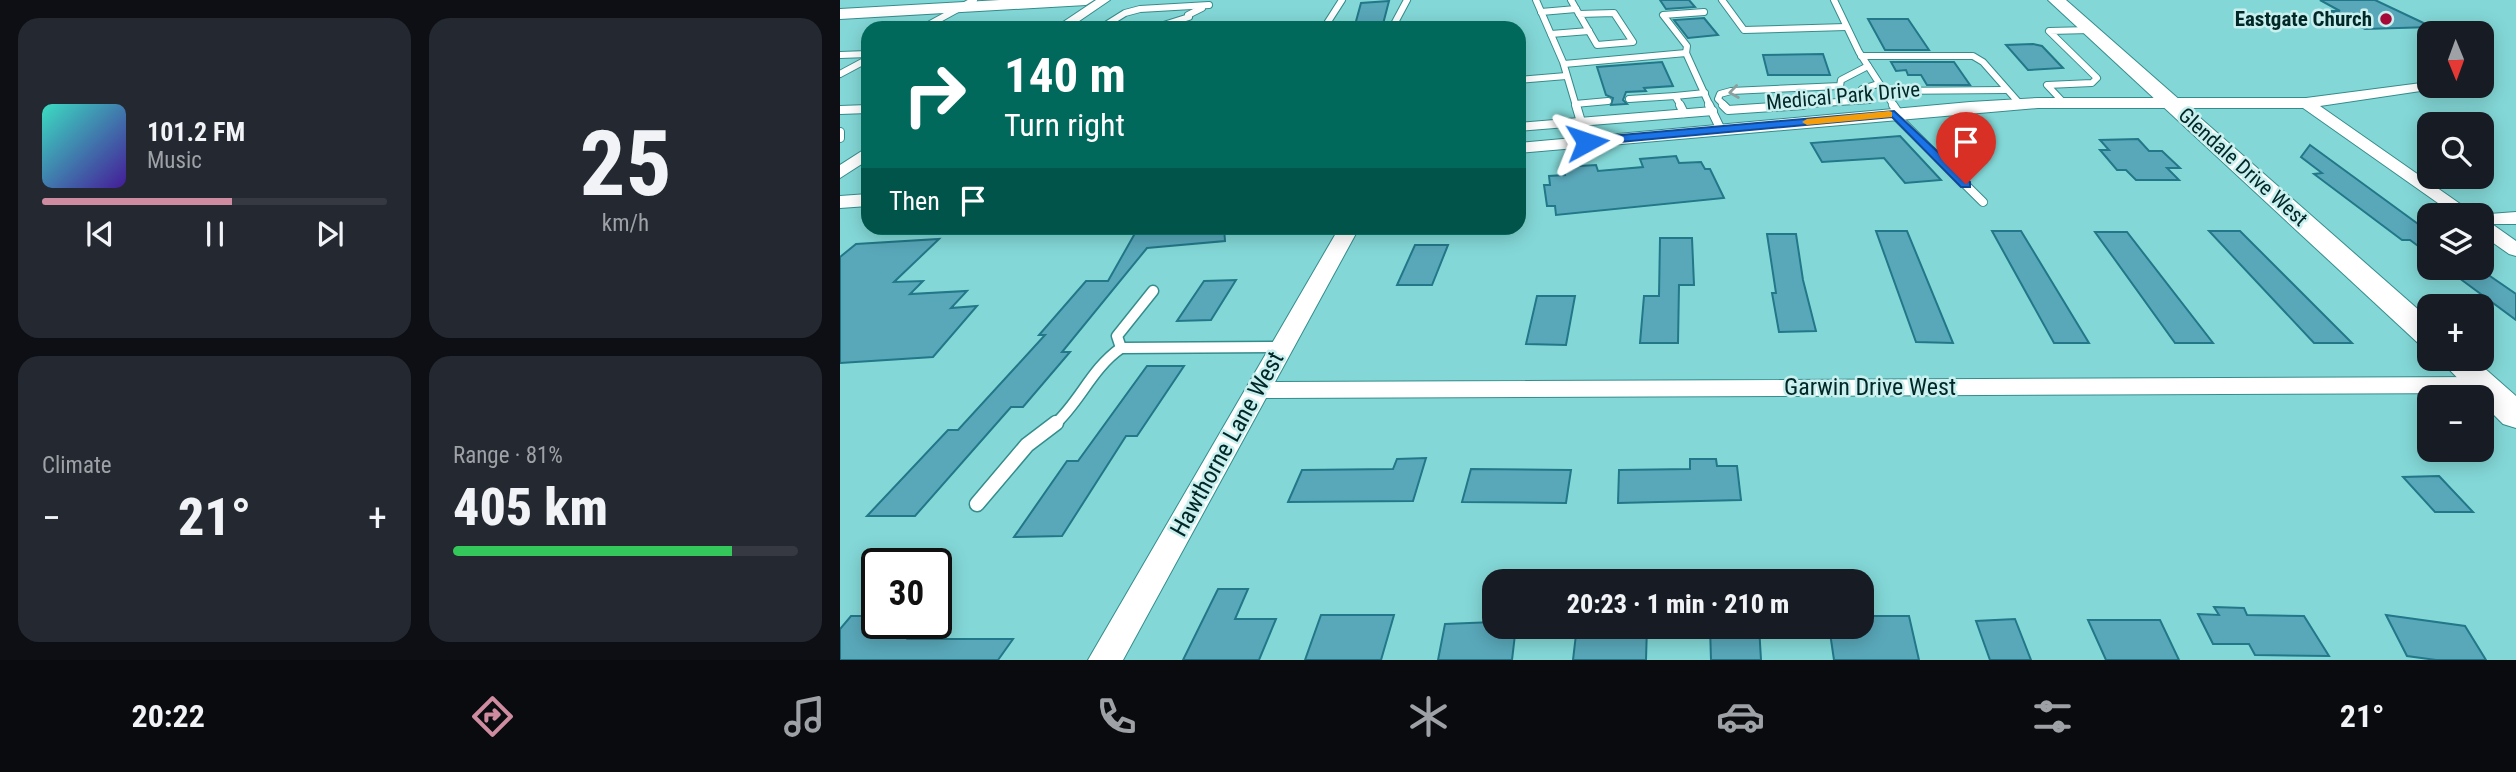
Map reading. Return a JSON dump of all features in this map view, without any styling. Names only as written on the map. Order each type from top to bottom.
[{"type":"street","points":[[840,14],[967,4],[1086,0]]},
{"type":"street","points":[[1071,21],[1104,0]]},
{"type":"street","name":"Glendale Drive West","points":[[2056,0],[2417,324]]},
{"type":"street","name":"Medical Park Drive","points":[[1526,147],[2020,104],[2305,103],[2417,88]]},
{"type":"street","points":[[2305,103],[2449,203]]},
{"type":"street","points":[[840,173],[861,157]]},
{"type":"street","points":[[840,202],[861,200]]},
{"type":"street","points":[[2494,219],[2516,218]]},
{"type":"street","points":[[2494,234],[2516,250]]},
{"type":"street","name":"Hawthorne Lane West","points":[[1105,660],[1345,235]]},
{"type":"street","points":[[2468,371],[2483,385]]},
{"type":"street","name":"Garwin Drive West","points":[[1258,390],[2417,385]]},
{"type":"street","points":[[2494,395],[2516,416]]},
{"type":"lane","points":[[1328,21],[1342,0]]},
{"type":"lane","points":[[1396,21],[1407,0]]},
{"type":"lane","points":[[1535,0],[1564,64],[1587,142]]},
{"type":"lane","points":[[1541,12],[1577,11],[1614,13],[1633,42],[1597,45],[1577,11],[1571,0]]},
{"type":"lane","points":[[1722,0],[1744,30],[1846,27]]},
{"type":"lane","points":[[1834,0],[1861,56],[1897,114],[1983,202]]},
{"type":"lane","points":[[1175,21],[1189,17],[1188,15],[1210,2]]},
{"type":"lane","points":[[1112,21],[1125,13],[1140,9],[1210,2]]},
{"type":"lane","points":[[936,21],[967,4]]},
{"type":"lane","points":[[1704,12],[1663,15],[1687,46],[1686,53],[1721,130]]},
{"type":"lane","points":[[1173,18],[1188,15]]},
{"type":"lane","points":[[2064,103],[2046,85],[2092,83],[2097,81],[2097,78],[2049,31],[2090,30]]},
{"type":"lane","points":[[1551,34],[1589,31]]},
{"type":"lane","points":[[1564,64],[1686,53]]},
{"type":"lane","points":[[840,55],[861,56]]},
{"type":"lane","points":[[1861,56],[1973,56],[1983,62],[2020,104]]},
{"type":"lane","points":[[840,74],[861,60]]},
{"type":"lane","points":[[1868,66],[1841,80],[1840,86],[1731,91],[1720,94],[1718,99],[1728,110],[1869,100],[1862,89],[1878,83]]},
{"type":"lane","points":[[1526,79],[1566,76]]},
{"type":"lane","points":[[1884,91],[2007,90]]},
{"type":"lane","points":[[1629,99],[1705,93]]},
{"type":"lane","points":[[1675,96],[1684,114]]},
{"type":"lane","points":[[1575,104],[1608,101]]},
{"type":"lane","points":[[840,110],[861,109]]},
{"type":"lane","points":[[1526,126],[1713,111]]},
{"type":"lane","points":[[840,132],[840,138]]},
{"type":"lane","points":[[1121,348],[1117,336],[1153,291]]},
{"type":"lane","points":[[977,504],[1027,445],[1055,424],[1068,410],[1075,396],[1107,356],[1121,348],[1282,346]]},
{"type":"building","points":[[1660,0],[1689,0],[1695,7],[1666,9]]},
{"type":"building","name":"Eastgate Church","points":[[2320,0],[2375,0],[2419,21],[2417,21],[2417,27],[2365,29],[2330,11],[2340,11]]},
{"type":"building","points":[[1389,1],[1384,21],[1356,21],[1361,3]]},
{"type":"building","points":[[1704,18],[1718,35],[1688,38],[1674,20]]},
{"type":"building","points":[[1868,19],[1908,19],[1929,50],[1885,50]]},
{"type":"building","points":[[2006,45],[2042,46],[2063,68],[2028,70]]},
{"type":"building","points":[[1823,54],[1830,75],[1768,75],[1763,55]]},
{"type":"building","points":[[1662,62],[1673,86],[1626,92],[1623,100],[1627,104],[1611,105],[1613,98],[1606,95],[1597,67]]},
{"type":"building","points":[[1891,62],[1954,62],[1970,85],[1927,85],[1921,75],[1908,75],[1906,70],[1896,71]]},
{"type":"building","points":[[1900,136],[1941,180],[1905,183],[1884,158],[1822,162],[1811,143]]},
{"type":"building","points":[[2138,139],[2149,151],[2162,151],[2180,168],[2167,168],[2179,180],[2136,180],[2126,170],[2117,170],[2100,150],[2109,150],[2100,140]]},
{"type":"building","points":[[2310,145],[2417,223],[2417,245],[2410,240],[2402,240],[2314,174],[2322,173],[2301,157]]},
{"type":"building","points":[[1676,156],[1679,163],[1701,162],[1705,169],[1710,169],[1724,198],[1556,215],[1555,206],[1547,206],[1544,185],[1550,185],[1549,176],[1565,175],[1563,167],[1596,165],[1598,171],[1643,167],[1640,159]]},
{"type":"building","points":[[1876,231],[1907,231],[1953,343],[1916,342]]},
{"type":"building","points":[[1992,231],[2021,231],[2089,343],[2054,343]]},
{"type":"building","points":[[2209,231],[2240,231],[2352,343],[2314,343]]},
{"type":"building","points":[[2095,232],[2127,232],[2213,343],[2175,343]]},
{"type":"building","points":[[1767,234],[1796,234],[1803,280],[1816,331],[1779,332],[1772,293],[1776,293]]},
{"type":"building","points":[[1134,235],[1225,235],[1225,241],[1147,248],[1062,352],[1070,352],[1023,407],[1011,407],[915,516],[867,516],[948,430],[958,430],[1045,335],[1039,335],[1086,281],[1108,281]]},
{"type":"building","points":[[1660,238],[1692,238],[1694,285],[1679,285],[1678,343],[1640,343],[1644,296],[1659,296]]},
{"type":"building","points":[[939,239],[894,282],[923,281],[910,294],[967,291],[951,308],[977,306],[933,357],[840,363],[840,257],[856,244]]},
{"type":"building","points":[[1415,245],[1448,245],[1432,285],[1397,285]]},
{"type":"building","points":[[2494,279],[2516,294],[2516,320],[2494,304],[2494,294],[2481,294],[2462,280]]},
{"type":"building","points":[[1236,280],[1211,320],[1177,321],[1204,281]]},
{"type":"building","points":[[1537,296],[1575,296],[1566,345],[1526,344]]},
{"type":"building","points":[[1147,366],[1184,366],[1137,436],[1126,436],[1062,536],[1014,537],[1067,461],[1078,461]]},
{"type":"building","points":[[1426,458],[1413,501],[1288,502],[1302,470],[1393,469],[1397,459]]},
{"type":"building","points":[[1690,459],[1716,459],[1717,466],[1737,466],[1741,500],[1618,503],[1619,470],[1690,469]]},
{"type":"building","points":[[1471,469],[1571,470],[1566,503],[1462,502]]},
{"type":"building","points":[[2439,476],[2473,512],[2435,512],[2403,477]]},
{"type":"building","points":[[1218,589],[1248,589],[1235,619],[1276,619],[1259,660],[1183,660]]},
{"type":"building","points":[[2214,607],[2244,608],[2247,615],[2304,616],[2329,656],[2255,655],[2249,644],[2213,644],[2198,614],[2219,615]]},
{"type":"building","points":[[1321,615],[1394,615],[1381,660],[1305,660]]},
{"type":"building","points":[[2386,615],[2465,626],[2486,660],[2436,660],[2407,656]]},
{"type":"building","points":[[851,616],[861,616],[861,639],[1013,639],[998,660],[840,660],[840,629]]},
{"type":"building","points":[[1874,616],[1909,616],[1919,660],[1834,660],[1831,639],[1874,639]]},
{"type":"building","points":[[2015,619],[2031,660],[1990,660],[1976,621]]},
{"type":"building","points":[[2088,620],[2160,620],[2179,660],[2106,660]]},
{"type":"building","points":[[1482,622],[1482,639],[1514,639],[1512,660],[1438,660],[1445,624]]},
{"type":"building","points":[[1575,639],[1647,639],[1646,660],[1573,660]]},
{"type":"building","points":[[1710,639],[1760,639],[1761,660],[1711,660]]},
{"type":"slow traffic","points":[[1807,122],[1889,114]]},
{"type":"place","name":"Eastgate Church","points":[[2386,19]]},
{"type":"route","points":[[1587,142],[1894,114],[1966,184]]}]
